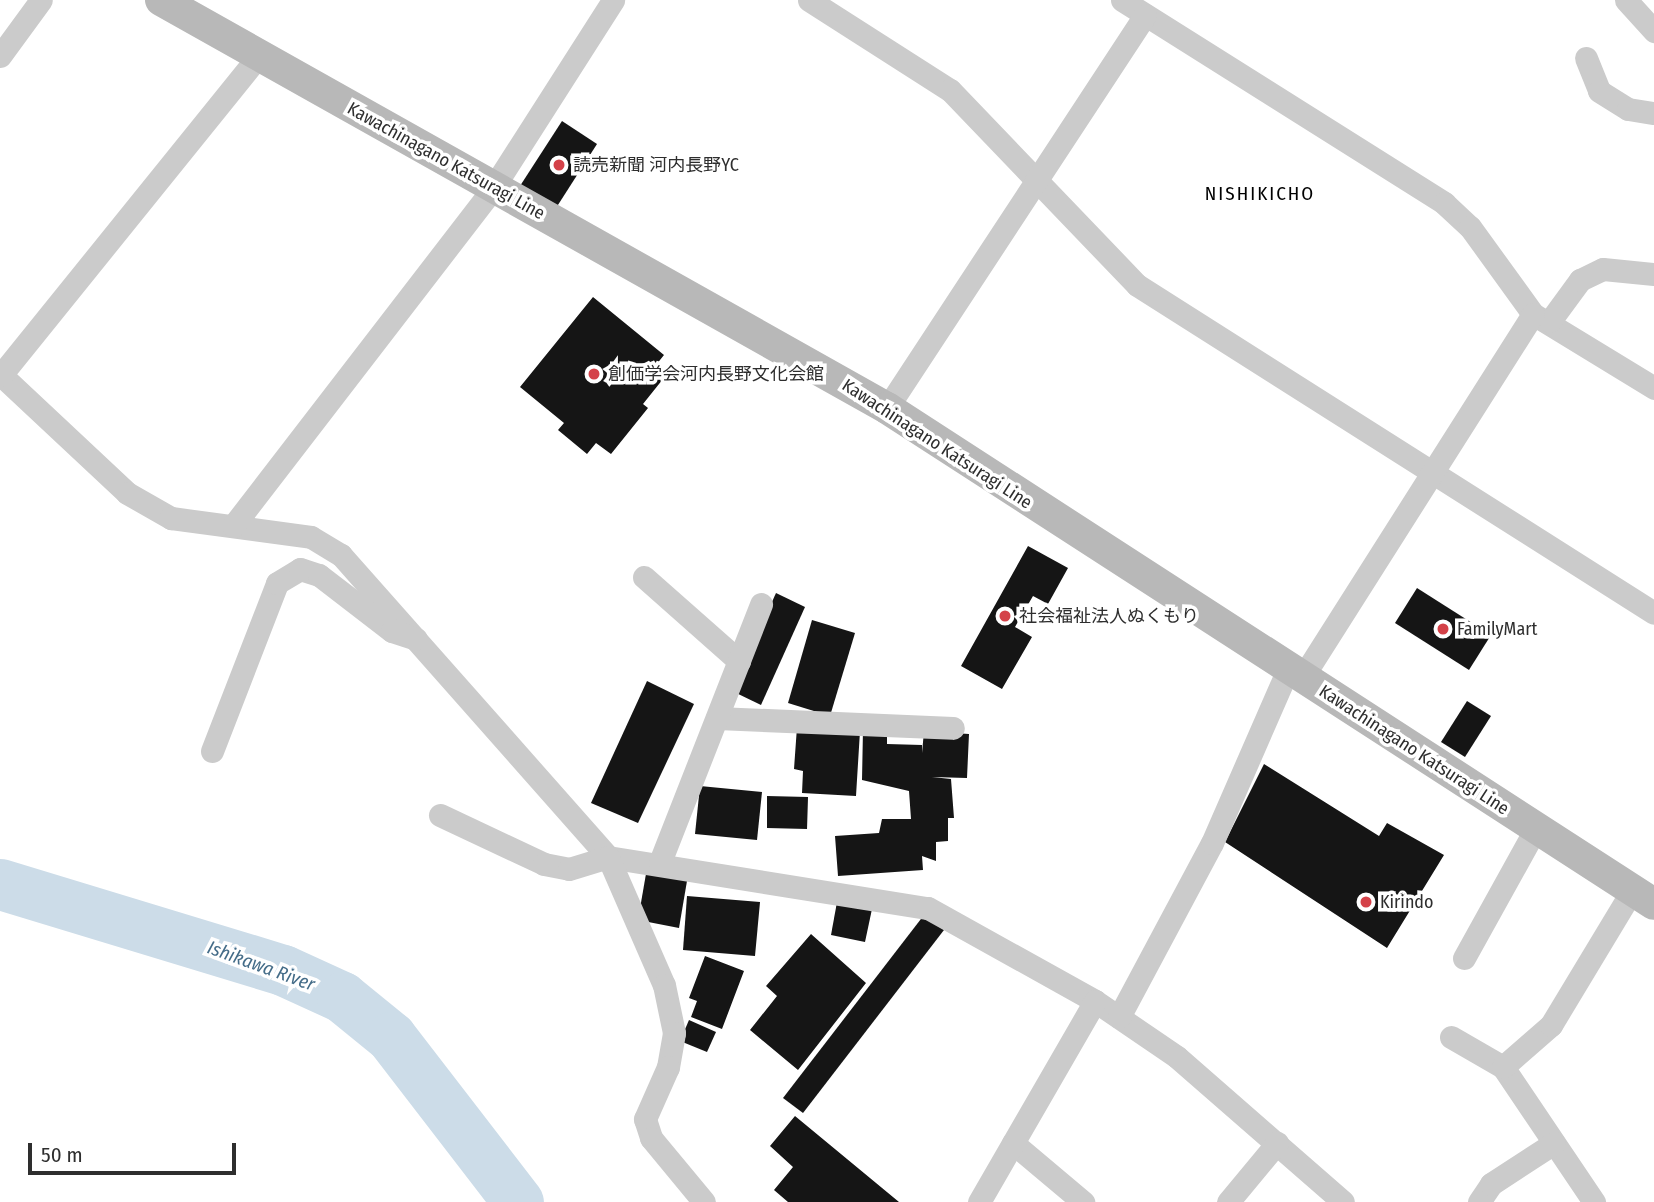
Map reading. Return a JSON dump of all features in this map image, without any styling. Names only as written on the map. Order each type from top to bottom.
[{"type":"main road","name":"Kawachinagano Katsuragi Line","points":[[161,0],[887,408],[1295,674],[1643,896]]},
{"type":"street","points":[[0,56],[41,0]]},
{"type":"street","points":[[233,526],[493,188],[613,0]]},
{"type":"street","points":[[809,0],[950,90],[1137,285],[1654,613]]},
{"type":"street","points":[[1122,0],[1444,203],[1470,227],[1541,317],[1654,388]]},
{"type":"street","points":[[1626,0],[1654,31]]},
{"type":"street","points":[[887,408],[1145,15]]},
{"type":"street","points":[[259,55],[1,375],[127,493],[171,518],[311,537],[341,555],[421,641],[608,857],[664,985],[674,1032],[668,1067],[645,1119],[651,1138],[705,1202]]},
{"type":"street","points":[[1586,58],[1599,91],[1628,109],[1654,113]]},
{"type":"street","points":[[1119,1017],[1212,842],[1295,674],[1430,470],[1541,317],[1580,280],[1603,269],[1654,274]]},
{"type":"street","points":[[212,751],[277,583],[300,569],[319,575],[392,631],[421,641]]},
{"type":"street","points":[[643,577],[738,661]]},
{"type":"street","points":[[660,862],[761,604]]},
{"type":"street","points":[[717,718],[953,728]]},
{"type":"street","points":[[440,815],[544,864],[569,869],[608,857],[660,862],[928,908],[1095,1001],[1177,1057],[1343,1202]]},
{"type":"street","points":[[1464,958],[1536,828]]},
{"type":"street","points":[[1503,1067],[1551,1025],[1643,896]]},
{"type":"street","points":[[979,1202],[1095,1001]]},
{"type":"street","points":[[1451,1037],[1503,1067],[1594,1202]]},
{"type":"street","points":[[1013,1143],[1083,1202]]},
{"type":"street","points":[[1228,1202],[1277,1143]]},
{"type":"street","points":[[1479,1202],[1491,1184],[1554,1143]]},
{"type":"building","name":"読売新聞 河内長野YC","points":[[562,121],[597,144],[556,208],[520,186]]},
{"type":"building","name":"創価学会河内長野文化会館","points":[[593,297],[664,355],[652,370],[663,379],[643,404],[648,408],[611,454],[596,443],[587,454],[558,430],[564,423],[520,387]]},
{"type":"building","name":"社会福祉法人ぬくもり","points":[[1028,546],[1068,568],[1048,604],[1033,596],[1015,627],[1032,637],[1002,689],[961,666]]},
{"type":"building","name":"FamilyMart","points":[[1417,588],[1491,635],[1469,670],[1395,623]]},
{"type":"building","points":[[776,593],[805,607],[761,705],[732,691]]},
{"type":"building","points":[[812,620],[855,633],[830,716],[788,703]]},
{"type":"building","points":[[647,681],[694,704],[638,823],[591,803]]},
{"type":"building","points":[[1467,701],[1491,716],[1465,757],[1441,742]]},
{"type":"building","points":[[797,727],[860,731],[856,796],[802,793],[803,771],[794,769]]},
{"type":"building","points":[[863,729],[887,729],[887,744],[922,745],[922,753],[924,731],[969,734],[967,778],[932,777],[951,779],[954,818],[948,818],[948,841],[936,842],[936,861],[922,856],[923,870],[838,876],[835,836],[879,833],[882,819],[911,819],[909,791],[862,780]]},
{"type":"building","name":"Kirindo","points":[[1264,764],[1379,836],[1387,823],[1444,855],[1387,948],[1225,842]]},
{"type":"building","points":[[700,786],[762,792],[757,840],[695,834]]},
{"type":"building","points":[[767,796],[808,797],[807,829],[767,828]]},
{"type":"building","points":[[647,868],[688,875],[679,928],[638,920]]},
{"type":"building","points":[[687,896],[760,902],[755,956],[683,950]]},
{"type":"building","points":[[837,902],[872,909],[865,942],[831,935]]},
{"type":"building","points":[[924,915],[944,930],[803,1113],[783,1098]]},
{"type":"building","points":[[811,934],[866,983],[798,1070],[750,1030],[777,996],[766,986]]},
{"type":"building","points":[[705,956],[744,971],[722,1029],[691,1017],[697,1001],[689,998]]},
{"type":"building","points":[[689,1020],[716,1032],[707,1052],[680,1041]]},
{"type":"building","points":[[795,1116],[899,1202],[788,1202],[774,1190],[793,1167],[770,1146]]},
{"type":"waterway","name":"Ishikawa River","points":[[0,884],[283,970],[342,997],[391,1037],[518,1202]]},
{"type":"place","name":"読売新聞 河内長野YC","points":[[559,165]]},
{"type":"place","name":"創価学会河内長野文化会館","points":[[594,374]]},
{"type":"place","name":"社会福祉法人ぬくもり","points":[[1005,616]]},
{"type":"place","name":"FamilyMart","points":[[1443,629]]},
{"type":"place","name":"Kirindo","points":[[1366,902]]},
{"type":"district","name":"NISHIKICHO","points":[[1260,194]]}]
